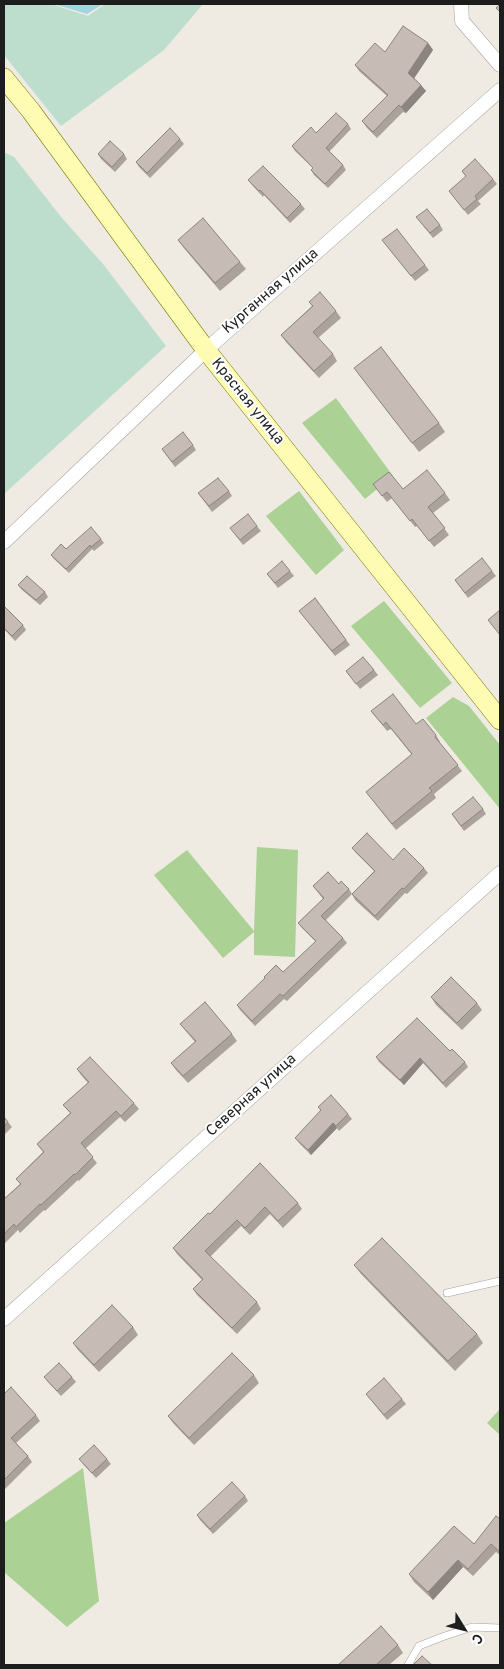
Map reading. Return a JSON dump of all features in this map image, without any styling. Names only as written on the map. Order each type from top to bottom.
[{"type":"street","points":[[461,4],[462,21],[500,65]]},
{"type":"street","name":"Красная улица","points":[[4,78],[206,350],[500,720]]},
{"type":"street","name":"Курганная улица","points":[[4,542],[206,350],[500,90]]},
{"type":"street","name":"Северная улица","points":[[4,1319],[500,873]]},
{"type":"lane","points":[[447,1293],[500,1281]]},
{"type":"lane","points":[[408,1665],[420,1646],[442,1637],[472,1627],[500,1628]]},
{"type":"green space","points":[[4,4],[51,4],[88,16],[105,4],[203,4],[164,50],[61,126],[4,55]]},
{"type":"green space","points":[[4,152],[14,157],[62,218],[103,264],[166,346],[4,494]]},
{"type":"green space","points":[[336,398],[393,476],[365,499],[302,423]]},
{"type":"green space","points":[[299,491],[344,550],[316,575],[266,516]]},
{"type":"green space","points":[[384,601],[452,683],[420,708],[351,626]]},
{"type":"green space","points":[[453,697],[469,706],[500,745],[500,809],[426,718]]},
{"type":"green space","points":[[257,847],[298,850],[295,957],[254,955],[254,932],[223,958],[154,875],[187,850],[254,931]]},
{"type":"green space","points":[[500,1409],[500,1435],[487,1423]]},
{"type":"green space","points":[[83,1468],[99,1601],[67,1627],[4,1572],[4,1523]]},
{"type":"water","points":[[54,4],[103,4],[87,14]]},
{"type":"building","points":[[500,4],[500,12],[496,8]]},
{"type":"building","points":[[403,26],[428,43],[408,73],[421,85],[401,107],[399,105],[373,132],[362,121],[388,95],[355,65],[375,43],[385,52]]},
{"type":"building","points":[[336,113],[348,124],[326,148],[343,165],[325,184],[292,146],[311,127],[316,133]]},
{"type":"building","points":[[170,128],[180,139],[147,173],[136,162]]},
{"type":"building","points":[[110,141],[124,154],[112,167],[98,154]]},
{"type":"building","points":[[475,159],[493,179],[475,196],[477,199],[464,210],[449,191],[466,176],[462,171]]},
{"type":"building","points":[[263,166],[301,204],[287,218],[248,180]]},
{"type":"building","points":[[427,209],[440,225],[430,233],[416,217]]},
{"type":"building","points":[[203,218],[240,262],[215,283],[178,240]]},
{"type":"building","points":[[397,229],[425,265],[411,276],[382,240]]},
{"type":"building","points":[[320,292],[336,311],[313,332],[333,354],[314,371],[281,335],[313,306],[309,302]]},
{"type":"building","points":[[381,347],[439,423],[412,443],[354,368]]},
{"type":"building","points":[[183,432],[193,445],[172,462],[162,449]]},
{"type":"building","points":[[427,470],[445,493],[428,507],[445,528],[429,541],[387,492],[382,496],[373,484],[389,472],[403,489]]},
{"type":"building","points":[[218,478],[229,491],[209,506],[198,493]]},
{"type":"building","points":[[248,514],[257,526],[240,540],[230,528]]},
{"type":"building","points":[[91,527],[101,539],[91,547],[90,545],[66,569],[51,555],[61,544],[66,549]]},
{"type":"building","points":[[482,558],[492,571],[465,593],[455,580]]},
{"type":"building","points":[[282,561],[290,571],[275,583],[267,574]]},
{"type":"building","points":[[27,576],[45,592],[36,600],[18,585]]},
{"type":"building","points":[[315,598],[346,640],[332,651],[299,611]]},
{"type":"building","points":[[4,606],[23,625],[12,636],[4,628]]},
{"type":"building","points":[[500,610],[500,635],[488,620]]},
{"type":"building","points":[[363,657],[374,670],[356,684],[346,671]]},
{"type":"building","points":[[393,694],[416,724],[423,719],[458,765],[429,788],[432,791],[392,824],[366,792],[412,754],[386,722],[383,725],[371,711]]},
{"type":"building","points":[[473,797],[483,809],[461,826],[452,814]]},
{"type":"building","points":[[367,833],[393,860],[404,848],[424,868],[375,916],[352,894],[375,871],[352,848]]},
{"type":"building","points":[[328,872],[339,884],[341,881],[349,889],[321,916],[343,938],[283,996],[280,994],[252,1021],[237,1005],[276,965],[283,972],[316,941],[298,923],[324,898],[313,886]]},
{"type":"building","points":[[451,977],[477,1003],[457,1023],[431,997]]},
{"type":"building","points":[[205,1002],[232,1034],[183,1076],[171,1063],[196,1041],[180,1024]]},
{"type":"building","points":[[417,1018],[450,1051],[452,1049],[465,1062],[443,1083],[420,1058],[400,1080],[376,1057]]},
{"type":"building","points":[[90,1057],[134,1103],[121,1116],[116,1111],[81,1143],[93,1157],[16,1227],[14,1224],[4,1234],[4,1199],[21,1184],[16,1179],[44,1152],[37,1144],[71,1113],[63,1105],[89,1082],[77,1069]]},
{"type":"building","points":[[331,1095],[348,1114],[336,1126],[333,1123],[308,1150],[295,1138],[321,1110],[318,1107]]},
{"type":"building","points":[[4,1117],[8,1122],[4,1127]]},
{"type":"building","points":[[260,1163],[298,1203],[278,1221],[265,1207],[245,1228],[237,1220],[205,1251],[257,1302],[232,1328],[193,1289],[203,1279],[173,1248],[208,1213],[210,1214]]},
{"type":"building","points":[[382,1238],[477,1334],[448,1361],[354,1265]]},
{"type":"building","points":[[112,1305],[133,1327],[94,1365],[73,1343]]},
{"type":"building","points":[[232,1353],[254,1375],[189,1438],[168,1416]]},
{"type":"building","points":[[59,1363],[72,1377],[57,1391],[44,1377]]},
{"type":"building","points":[[384,1378],[402,1399],[384,1415],[366,1394]]},
{"type":"building","points":[[11,1387],[36,1415],[11,1438],[28,1456],[4,1480],[4,1394]]},
{"type":"building","points":[[94,1445],[107,1459],[92,1473],[79,1459]]},
{"type":"building","points":[[232,1482],[245,1496],[210,1529],[197,1515]]},
{"type":"building","points":[[496,1516],[500,1519],[500,1552],[491,1544],[468,1569],[458,1560],[428,1592],[409,1574],[454,1526],[474,1544]]},
{"type":"building","points":[[381,1626],[398,1645],[376,1665],[338,1665]]},
{"type":"building","points":[[422,1656],[432,1665],[413,1665]]}]
